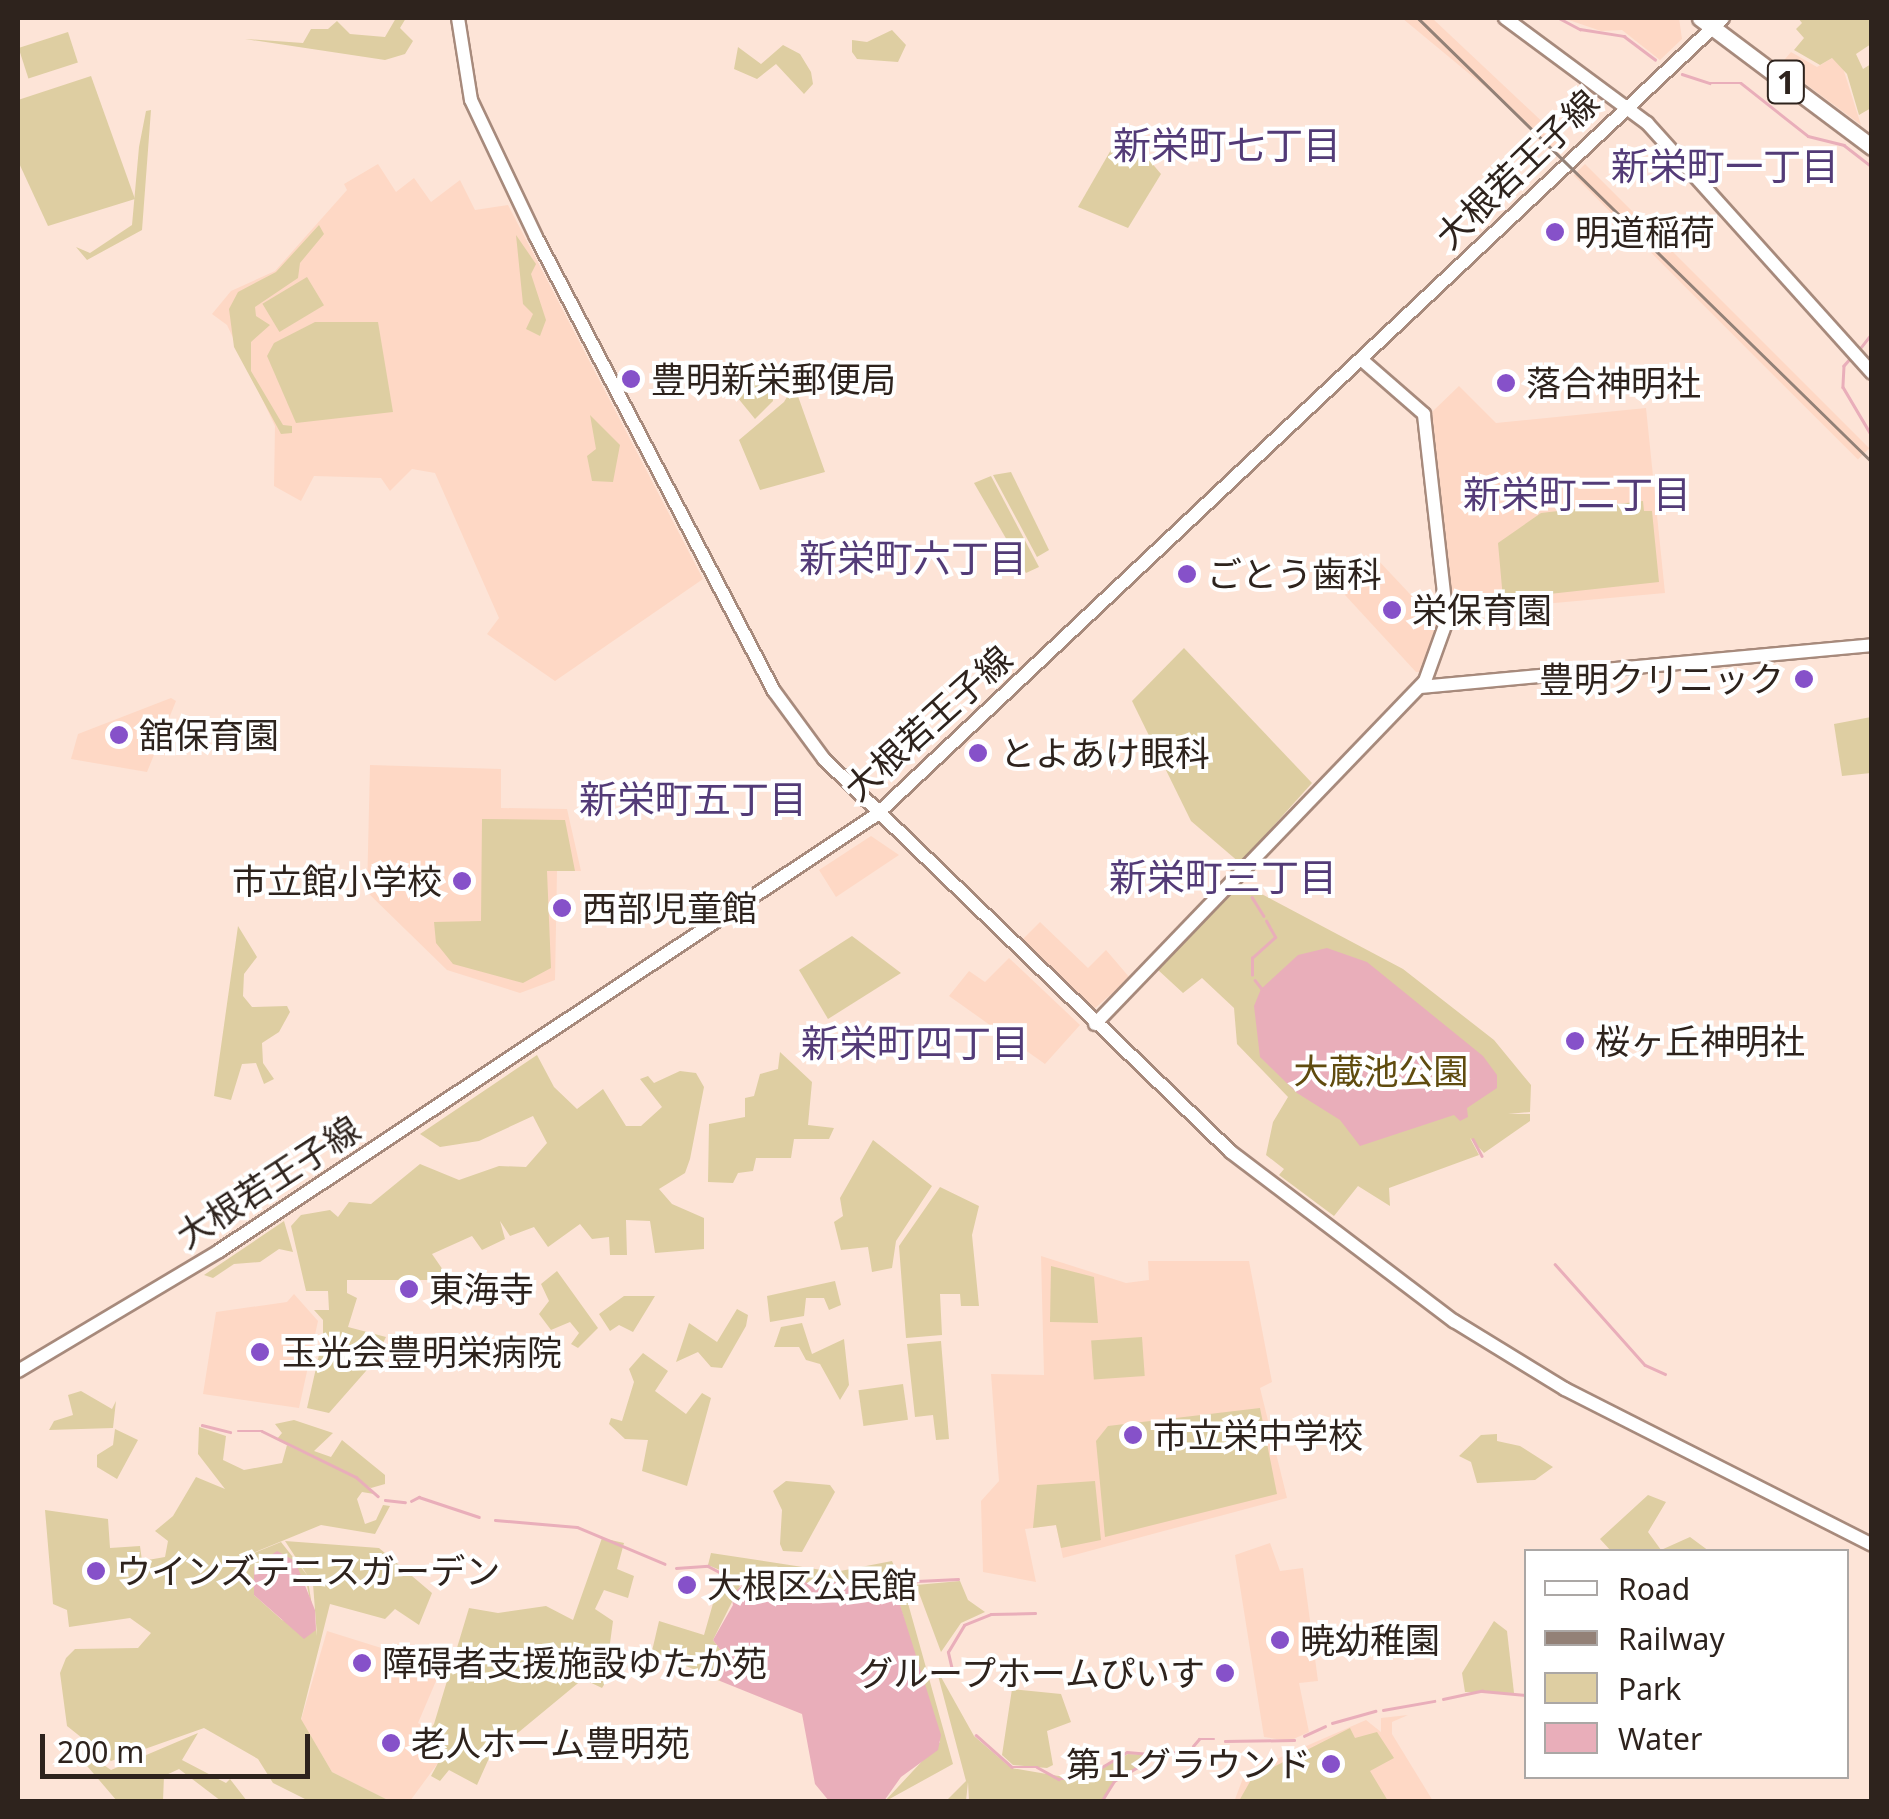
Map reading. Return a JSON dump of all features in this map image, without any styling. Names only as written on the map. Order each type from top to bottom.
[{"type":"highway","name":"1","points":[[1712,21],[1872,146]]},
{"type":"street","points":[[458,18],[471,100],[715,580],[774,691],[876,815],[1231,1152],[1454,1321],[1565,1389],[1872,1544]]},
{"type":"street","points":[[1505,18],[1627,106],[1845,348],[1872,372]]},
{"type":"street","name":"大根若王子線","points":[[18,1371],[156,1291],[876,815],[1362,360],[1712,21]]},
{"type":"street","points":[[1095,1024],[1421,687],[1447,620],[1424,414],[1362,360]]},
{"type":"street","points":[[1421,687],[1434,691],[1872,645]]},
{"type":"shaded area","points":[[1402,18],[1432,18],[1568,146],[1556,158],[1513,110]]},
{"type":"shaded area","points":[[1563,18],[1679,18],[1682,39],[1660,60],[1622,30],[1601,31]]},
{"type":"shaded area","points":[[1791,52],[1817,67],[1832,58],[1842,65],[1861,125],[1780,65]]},
{"type":"shaded area","points":[[378,164],[396,192],[414,178],[431,202],[460,180],[475,210],[508,205],[703,579],[555,681],[487,634],[499,618],[435,473],[412,469],[390,491],[381,478],[314,476],[301,501],[274,486],[275,426],[227,325],[212,314],[231,291],[275,271],[347,190],[344,184]]},
{"type":"shaded area","points":[[1585,164],[1869,448],[1858,460],[1574,175]]},
{"type":"shaded area","points":[[1459,386],[1496,423],[1646,408],[1665,593],[1453,612],[1432,412]]},
{"type":"shaded area","name":"栄保育園","points":[[1377,559],[1439,625],[1424,672],[1416,672],[1345,595]]},
{"type":"shaded area","name":"舘保育園","points":[[171,698],[176,701],[147,772],[71,759],[78,734]]},
{"type":"shaded area","name":"市立館小学校","points":[[370,765],[501,769],[501,808],[567,809],[581,871],[557,871],[555,980],[520,993],[447,970],[367,892]]},
{"type":"shaded area","points":[[871,836],[899,855],[836,897],[819,870]]},
{"type":"shaded area","points":[[1040,922],[1088,968],[1106,950],[1130,978],[1094,1009],[1022,940]]},
{"type":"shaded area","points":[[1009,958],[1080,1025],[1045,1064],[949,996],[969,971],[985,982]]},
{"type":"shaded area","name":"市立栄中学校","points":[[1041,1256],[1126,1283],[1149,1280],[1148,1261],[1249,1261],[1272,1382],[1260,1388],[1287,1498],[1063,1558],[1056,1525],[1025,1529],[1036,1582],[983,1572],[981,1501],[999,1481],[991,1374],[1044,1375]]},
{"type":"shaded area","name":"玉光会豊明栄病院","points":[[294,1294],[318,1321],[299,1408],[203,1394],[216,1312],[287,1302]]},
{"type":"shaded area","name":"暁幼稚園","points":[[1270,1543],[1280,1571],[1303,1568],[1318,1681],[1299,1683],[1309,1732],[1289,1741],[1264,1737],[1235,1555]]},
{"type":"shaded area","points":[[327,1631],[442,1667],[418,1723],[426,1727],[419,1746],[438,1763],[410,1801],[390,1801],[332,1772],[301,1720]]},
{"type":"shaded area","name":"第１グラウンド","points":[[1408,1715],[1392,1722],[1392,1734],[1433,1801],[1234,1802],[1243,1778],[1272,1761],[1366,1720],[1381,1732],[1381,1718]]},
{"type":"green space","points":[[396,18],[406,18],[400,28],[413,41],[405,54],[385,60],[245,39],[303,43],[311,29],[328,29],[337,21],[350,34],[385,37]]},
{"type":"green space","points":[[1798,18],[1871,18],[1871,44],[1856,54],[1863,69],[1871,64],[1871,108],[1859,115],[1847,74],[1832,58],[1820,65],[1794,50],[1804,38],[1796,29],[1802,23]]},
{"type":"green space","points":[[892,30],[906,45],[898,62],[857,59],[852,52],[852,40],[867,42]]},
{"type":"green space","points":[[68,32],[78,62],[28,79],[19,48]]},
{"type":"green space","points":[[783,45],[800,54],[811,72],[813,84],[804,94],[776,64],[757,79],[734,69],[738,47],[761,64]]},
{"type":"green space","points":[[91,76],[135,199],[48,226],[18,161],[18,100]]},
{"type":"green space","points":[[151,110],[142,230],[87,260],[76,247],[90,253],[132,225],[139,147],[146,111]]},
{"type":"green space","points":[[1123,129],[1161,174],[1128,228],[1078,207]]},
{"type":"green space","points":[[319,225],[324,234],[300,263],[298,278],[255,307],[256,316],[270,325],[251,342],[251,371],[283,425],[292,426],[292,433],[281,434],[234,347],[229,309],[238,292],[276,272]]},
{"type":"green space","points":[[516,235],[536,264],[531,274],[546,320],[540,336],[526,329],[533,314],[523,304]]},
{"type":"green space","points":[[307,277],[324,305],[279,332],[262,304]]},
{"type":"green space","points":[[315,322],[378,322],[393,412],[296,423],[267,356],[274,343]]},
{"type":"green space","points":[[739,368],[772,391],[773,401],[755,419],[724,381]]},
{"type":"green space","points":[[794,385],[825,472],[760,490],[739,440],[784,402]]},
{"type":"green space","points":[[590,415],[620,445],[613,482],[592,481],[587,456],[596,449]]},
{"type":"green space","points":[[1011,472],[1049,550],[1037,557],[993,475]]},
{"type":"green space","points":[[991,476],[1039,567],[1026,573],[974,483]]},
{"type":"green space","points":[[1643,501],[1644,511],[1652,511],[1659,582],[1503,599],[1498,543],[1541,513]]},
{"type":"green space","points":[[1184,648],[1312,783],[1240,863],[1191,821],[1132,701]]},
{"type":"green space","points":[[1871,717],[1871,773],[1842,776],[1834,724]]},
{"type":"green space","points":[[482,819],[565,820],[575,871],[547,871],[551,968],[523,983],[453,964],[436,943],[434,922],[481,921]]},
{"type":"green space","name":"大蔵池公園","points":[[1239,882],[1403,969],[1494,1040],[1531,1085],[1530,1112],[1508,1114],[1530,1114],[1530,1121],[1484,1153],[1470,1138],[1479,1155],[1389,1188],[1390,1206],[1358,1186],[1334,1216],[1279,1175],[1284,1169],[1266,1155],[1273,1122],[1288,1097],[1237,1044],[1234,1008],[1202,978],[1183,993],[1157,969]]},
{"type":"green space","points":[[238,926],[257,957],[244,974],[243,996],[252,1007],[287,1006],[290,1012],[279,1032],[262,1043],[263,1063],[274,1079],[264,1084],[256,1063],[242,1064],[231,1100],[214,1096]]},
{"type":"green space","points":[[852,936],[901,973],[828,1019],[799,970]]},
{"type":"green space","points":[[780,1052],[812,1082],[808,1125],[834,1128],[829,1139],[794,1139],[791,1158],[756,1158],[753,1171],[738,1173],[733,1183],[708,1182],[709,1124],[745,1117],[745,1098],[754,1096],[760,1074],[778,1069]]},
{"type":"green space","points":[[537,1055],[554,1087],[577,1109],[603,1089],[626,1126],[641,1126],[662,1107],[640,1079],[648,1076],[654,1083],[680,1071],[696,1073],[704,1087],[690,1159],[685,1173],[659,1189],[672,1204],[704,1218],[704,1249],[655,1253],[650,1221],[626,1220],[627,1255],[610,1255],[609,1237],[592,1239],[580,1224],[548,1247],[534,1227],[510,1236],[500,1221],[505,1239],[482,1250],[472,1236],[432,1254],[443,1270],[429,1280],[347,1280],[347,1293],[357,1298],[348,1327],[386,1337],[373,1363],[329,1413],[307,1408],[323,1337],[323,1320],[314,1310],[329,1310],[328,1291],[306,1291],[291,1226],[301,1215],[330,1210],[338,1217],[349,1202],[371,1204],[420,1164],[459,1180],[499,1166],[526,1167],[547,1143],[533,1116],[479,1141],[440,1147],[420,1134]]},
{"type":"green space","points":[[873,1140],[932,1186],[896,1241],[892,1268],[872,1272],[868,1247],[841,1250],[834,1222],[843,1216],[840,1198]]},
{"type":"green space","points":[[940,1187],[979,1206],[972,1235],[979,1306],[961,1306],[960,1294],[940,1294],[942,1335],[906,1338],[899,1246]]},
{"type":"green space","points":[[284,1221],[293,1252],[279,1249],[260,1262],[234,1264],[213,1278],[204,1275]]},
{"type":"green space","points":[[1051,1266],[1094,1277],[1098,1323],[1050,1322]]},
{"type":"green space","points":[[557,1271],[598,1328],[578,1348],[571,1344],[579,1333],[570,1322],[551,1330],[539,1314],[549,1301],[541,1284]]},
{"type":"green space","points":[[835,1281],[841,1305],[829,1310],[824,1298],[806,1298],[804,1316],[770,1322],[767,1296]]},
{"type":"green space","points":[[624,1296],[655,1296],[633,1332],[619,1325],[610,1331],[599,1314]]},
{"type":"green space","points":[[737,1309],[748,1315],[746,1326],[722,1368],[711,1367],[698,1352],[676,1362],[689,1323],[717,1342]]},
{"type":"green space","points":[[802,1323],[812,1354],[844,1339],[849,1385],[840,1400],[820,1364],[806,1360],[799,1347],[774,1347],[781,1327]]},
{"type":"green space","points":[[1142,1337],[1145,1376],[1094,1379],[1091,1341]]},
{"type":"green space","points":[[941,1341],[949,1439],[936,1440],[933,1415],[915,1417],[907,1344]]},
{"type":"green space","points":[[643,1353],[668,1371],[655,1391],[686,1414],[702,1393],[711,1398],[687,1486],[642,1471],[648,1440],[625,1439],[609,1424],[611,1418],[622,1421],[634,1382],[629,1369]]},
{"type":"green space","points":[[903,1384],[908,1420],[863,1426],[858,1390]]},
{"type":"green space","points":[[81,1391],[112,1409],[116,1401],[113,1428],[49,1430],[54,1421],[73,1415],[68,1395]]},
{"type":"green space","points":[[1260,1408],[1277,1494],[1105,1537],[1096,1441],[1108,1426]]},
{"type":"green space","points":[[294,1420],[333,1433],[314,1451],[331,1457],[342,1440],[385,1475],[385,1484],[371,1488],[277,1439],[282,1433],[275,1424]]},
{"type":"green space","points":[[199,1427],[226,1436],[223,1460],[244,1470],[282,1463],[287,1445],[356,1478],[374,1494],[362,1492],[357,1499],[365,1524],[376,1520],[383,1505],[390,1506],[375,1534],[321,1525],[214,1569],[281,1542],[307,1575],[317,1636],[313,1584],[285,1541],[379,1548],[432,1593],[419,1625],[395,1609],[385,1619],[330,1604],[301,1719],[332,1772],[390,1801],[309,1801],[273,1783],[258,1759],[204,1728],[111,1761],[67,1726],[60,1673],[66,1658],[75,1649],[138,1648],[151,1633],[130,1618],[69,1627],[67,1610],[53,1604],[45,1510],[108,1519],[110,1548],[140,1546],[142,1561],[165,1557],[168,1541],[155,1531],[173,1516],[196,1477],[225,1489],[198,1454]],"holes":[[[306,1581],[316,1630],[282,1620],[254,1595]]]},
{"type":"green space","points":[[115,1429],[138,1440],[117,1479],[97,1467],[97,1455],[113,1445]]},
{"type":"green space","points":[[1497,1434],[1497,1441],[1520,1446],[1553,1467],[1535,1480],[1477,1483],[1471,1462],[1459,1456],[1481,1435]]},
{"type":"green space","points":[[786,1481],[830,1485],[835,1492],[802,1552],[783,1551],[780,1544],[782,1510],[773,1491]]},
{"type":"green space","points":[[1095,1481],[1101,1540],[1061,1548],[1056,1525],[1033,1528],[1037,1485]]},
{"type":"green space","points":[[1648,1495],[1666,1502],[1648,1532],[1660,1549],[1609,1549],[1600,1539]]},
{"type":"green space","points":[[1690,1537],[1706,1549],[1663,1549]]},
{"type":"green space","points":[[602,1538],[624,1543],[617,1569],[634,1576],[628,1598],[604,1590],[595,1609],[613,1621],[608,1658],[615,1667],[602,1688],[583,1679],[490,1756],[477,1785],[449,1770],[440,1781],[431,1776],[438,1763],[419,1746],[434,1724],[469,1608],[498,1613],[546,1606],[573,1620]]},
{"type":"green space","points":[[711,1553],[835,1572],[892,1561],[902,1585],[755,1585],[708,1565]]},
{"type":"green space","points":[[722,1572],[740,1586],[713,1640],[728,1660],[720,1663],[720,1681],[652,1651],[659,1621],[704,1635]]},
{"type":"green space","points":[[960,1581],[968,1600],[985,1612],[961,1623],[941,1652],[916,1585]]},
{"type":"green space","points":[[904,1589],[953,1764],[884,1802],[940,1742],[896,1592]]},
{"type":"green space","points":[[1494,1621],[1507,1631],[1514,1693],[1465,1692],[1462,1673]]},
{"type":"green space","points":[[936,1668],[974,1736],[1011,1768],[1082,1780],[1128,1754],[1149,1755],[1149,1760],[1114,1781],[1101,1801],[969,1801],[968,1782],[966,1801],[946,1801],[966,1781]]},
{"type":"green space","points":[[1012,1689],[1061,1694],[1071,1722],[1047,1731],[1053,1765],[1047,1768],[1013,1765],[1002,1755]]},
{"type":"green space","name":"第１グラウンド","points":[[1350,1728],[1355,1738],[1377,1732],[1394,1758],[1370,1771],[1388,1801],[1239,1801],[1252,1778]]},
{"type":"green space","points":[[198,1733],[182,1760],[226,1783],[230,1779],[247,1801],[221,1801],[179,1769],[164,1776],[163,1801],[117,1801],[82,1760],[88,1754],[111,1770]]},
{"type":"water","points":[[1327,948],[1367,962],[1483,1056],[1497,1075],[1497,1088],[1467,1108],[1468,1117],[1460,1121],[1454,1115],[1360,1146],[1340,1120],[1297,1093],[1260,1057],[1254,1006],[1261,989],[1298,955]]},
{"type":"water","points":[[277,1551],[295,1561],[315,1610],[316,1630],[304,1639],[254,1595],[254,1567]]},
{"type":"water","points":[[878,1581],[896,1592],[941,1735],[938,1750],[901,1777],[884,1801],[829,1801],[815,1784],[802,1714],[720,1681],[720,1663],[728,1660],[713,1640],[733,1605],[731,1595],[745,1583]]},
{"type":"waterway","points":[[1559,18],[1580,29],[1624,36],[1655,59]]},
{"type":"waterway","points":[[1682,74],[1710,83],[1741,83],[1808,136],[1844,145],[1872,167]]},
{"type":"waterway","points":[[1858,351],[1872,333]]},
{"type":"waterway","points":[[1852,357],[1844,366],[1843,387],[1872,436]]},
{"type":"waterway","points":[[1252,897],[1264,916]]},
{"type":"waterway","points":[[1252,975],[1252,958],[1275,937],[1266,921]]},
{"type":"waterway","points":[[1255,980],[1262,989]]},
{"type":"waterway","points":[[1473,1139],[1482,1156]]},
{"type":"waterway","points":[[1555,1264],[1645,1365],[1665,1374]]},
{"type":"waterway","points":[[202,1425],[230,1432]]},
{"type":"waterway","points":[[238,1431],[262,1431],[356,1477],[378,1496]]},
{"type":"waterway","points":[[411,1501],[419,1497],[479,1517]]},
{"type":"waterway","points":[[385,1500],[405,1502]]},
{"type":"waterway","points":[[495,1520],[577,1527],[665,1564]]},
{"type":"waterway","points":[[676,1568],[708,1566],[744,1585]]},
{"type":"waterway","points":[[891,1591],[917,1581],[958,1579]]},
{"type":"waterway","points":[[944,1674],[952,1670],[948,1652],[964,1625],[991,1614],[1035,1613]]},
{"type":"waterway","points":[[1443,1699],[1482,1691],[1524,1695]]},
{"type":"waterway","points":[[1383,1710],[1434,1701]]},
{"type":"waterway","points":[[1332,1723],[1375,1711]]},
{"type":"waterway","points":[[1304,1736],[1325,1726]]},
{"type":"waterway","points":[[976,1735],[1012,1767],[1037,1767],[1059,1779],[1082,1779],[1127,1752],[1152,1754]]},
{"type":"waterway","points":[[1193,1746],[1199,1739],[1214,1739]]},
{"type":"waterway","points":[[1225,1741],[1294,1740]]},
{"type":"waterway","points":[[1162,1753],[1183,1752]]},
{"type":"waterway","points":[[1101,1802],[1114,1781],[1153,1758]]},
{"type":"railway","points":[[1418,18],[1872,462]]},
{"type":"place","name":"明道稲荷","points":[[1555,232]]},
{"type":"place","name":"豊明新栄郵便局","points":[[631,379]]},
{"type":"place","name":"落合神明社","points":[[1506,383]]},
{"type":"place","name":"ごとう歯科","points":[[1187,574]]},
{"type":"place","name":"栄保育園","points":[[1392,610]]},
{"type":"place","name":"豊明クリニック","points":[[1804,679]]},
{"type":"place","name":"舘保育園","points":[[119,735]]},
{"type":"place","name":"とよあけ眼科","points":[[978,753]]},
{"type":"place","name":"市立館小学校","points":[[462,881]]},
{"type":"place","name":"西部児童館","points":[[562,908]]},
{"type":"place","name":"桜ヶ丘神明社","points":[[1575,1041]]},
{"type":"place","name":"東海寺","points":[[409,1289]]},
{"type":"place","name":"玉光会豊明栄病院","points":[[260,1352]]},
{"type":"place","name":"市立栄中学校","points":[[1133,1435]]},
{"type":"place","name":"ウインズテニスガーデン","points":[[96,1571]]},
{"type":"place","name":"大根区公民館","points":[[687,1585]]},
{"type":"place","name":"暁幼稚園","points":[[1280,1640]]},
{"type":"place","name":"障碍者支援施設ゆたか苑","points":[[362,1663]]},
{"type":"place","name":"グループホームぴいす","points":[[1225,1673]]},
{"type":"place","name":"老人ホーム豊明苑","points":[[391,1743]]},
{"type":"place","name":"第１グラウンド","points":[[1331,1764]]},
{"type":"district","name":"新栄町七丁目","points":[[1227,145]]},
{"type":"district","name":"新栄町一丁目","points":[[1725,166]]},
{"type":"district","name":"新栄町二丁目","points":[[1577,494]]},
{"type":"district","name":"新栄町六丁目","points":[[913,558]]},
{"type":"district","name":"新栄町五丁目","points":[[693,799]]},
{"type":"district","name":"新栄町三丁目","points":[[1223,877]]},
{"type":"district","name":"新栄町四丁目","points":[[915,1043]]}]
